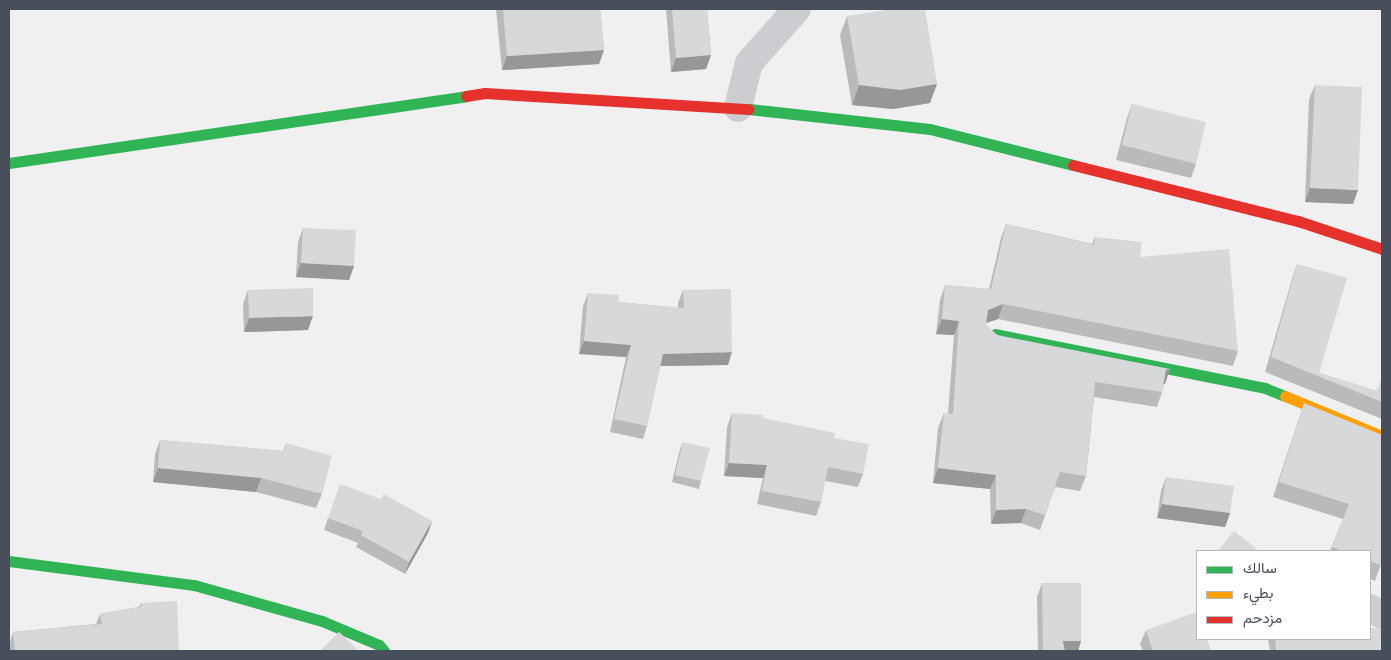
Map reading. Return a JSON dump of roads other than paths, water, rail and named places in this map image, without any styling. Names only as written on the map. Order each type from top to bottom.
[{"type":"street","points":[[738,108],[749,63],[796,9]]},
{"type":"street","points":[[9,163],[485,93],[738,108],[930,129],[1298,221],[1382,249]]},
{"type":"street","points":[[995,334],[1265,388],[1382,436]]},
{"type":"street","points":[[9,562],[194,585],[322,621],[378,646],[384,651]]},
{"type":"street","points":[[1371,609],[1382,615]]}]
